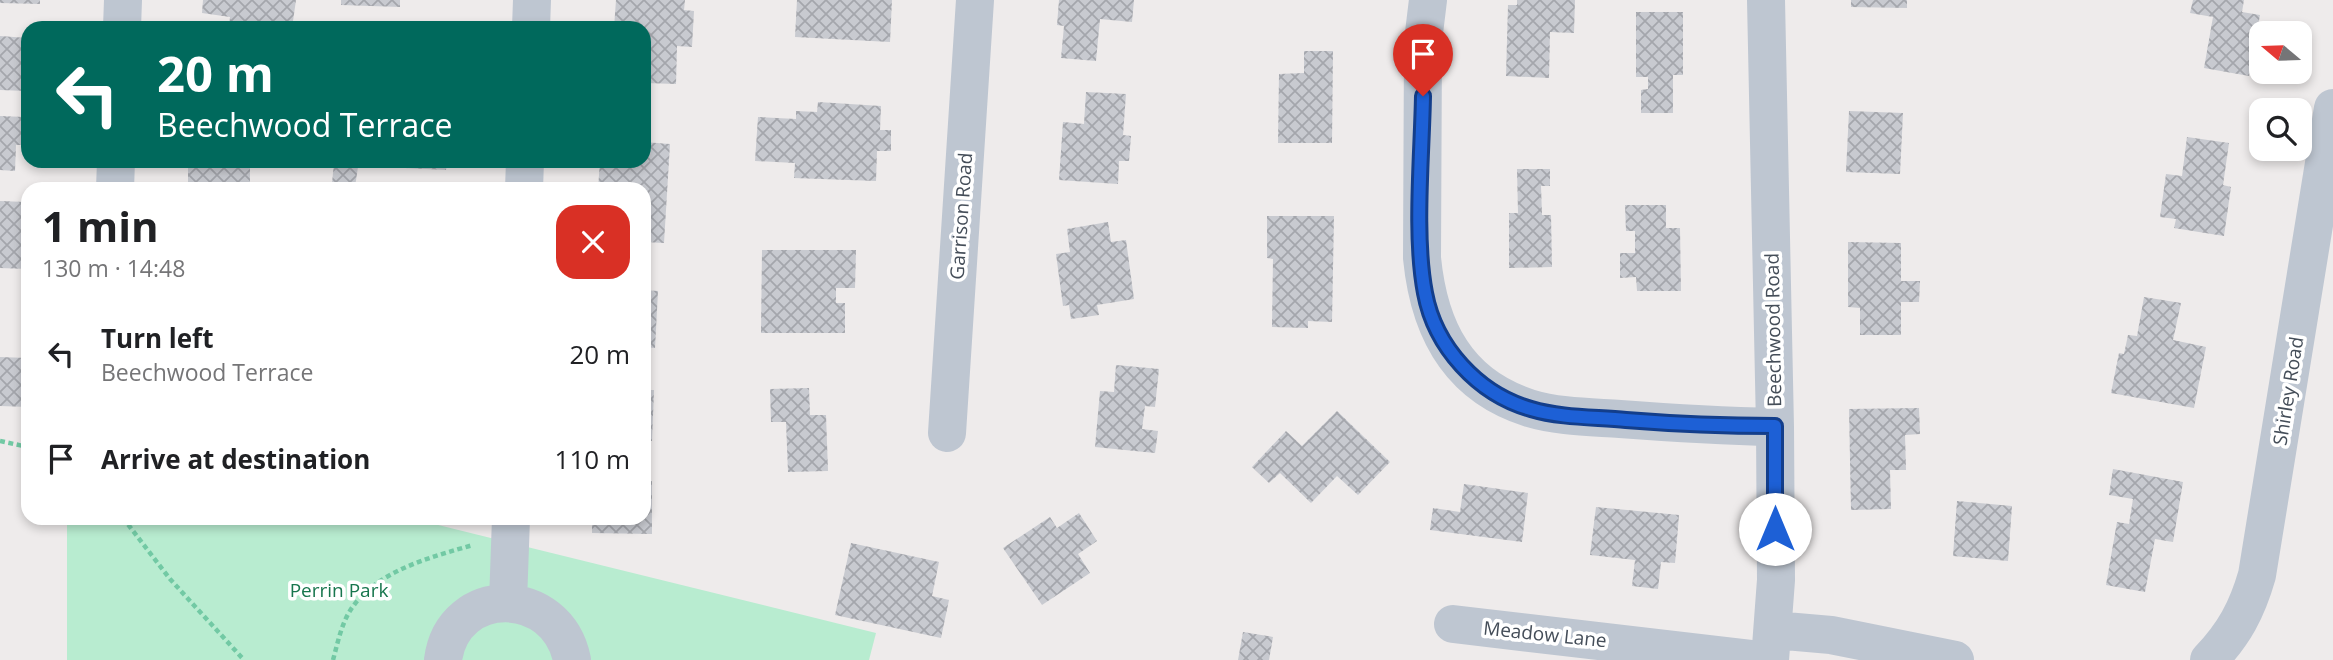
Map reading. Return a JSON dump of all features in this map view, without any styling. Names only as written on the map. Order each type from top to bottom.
[{"type":"street","points":[[122,21],[123,0]]},
{"type":"street","points":[[531,21],[532,0]]},
{"type":"street","name":"Garrison Road","points":[[947,433],[975,0]]},
{"type":"street","points":[[1428,0],[1423,41],[1422,258],[1425,293],[1435,325],[1451,352],[1475,379],[1499,396],[1531,409],[1671,423],[1775,426]]},
{"type":"street","name":"Beechwood Road","points":[[1766,0],[1775,426],[1768,650]]},
{"type":"street","name":"Shirley Road","points":[[2209,660],[2230,639],[2247,610],[2257,575],[2333,108]]},
{"type":"street","points":[[508,602],[511,528]]},
{"type":"street","points":[[443,660],[452,633],[468,615],[488,605],[508,602],[526,605],[542,612],[559,628],[569,645],[572,660]]},
{"type":"street","name":"Meadow Lane","points":[[1453,624],[1768,650]]},
{"type":"street","points":[[1768,650],[1831,635],[1955,660]]},
{"type":"path","points":[[0,441],[21,446]]},
{"type":"path","points":[[128,525],[170,579],[244,660]]},
{"type":"path","points":[[333,660],[341,630],[353,606],[367,591],[435,556],[476,544],[511,528]]},
{"type":"green space","name":"Perrin Park","points":[[67,525],[438,525],[876,633],[869,660],[67,660]]},
{"type":"building","points":[[0,0],[40,0],[40,4],[0,3]]},
{"type":"building","points":[[203,0],[296,0],[293,21],[230,21],[230,17],[202,13]]},
{"type":"building","points":[[341,0],[400,0],[400,7],[341,5]]},
{"type":"building","points":[[616,0],[685,0],[684,10],[694,11],[692,47],[677,46],[676,84],[651,83],[651,21],[614,21]]},
{"type":"building","points":[[797,0],[892,0],[890,42],[795,37]]},
{"type":"building","points":[[1059,0],[1134,0],[1132,22],[1100,19],[1096,61],[1061,58],[1064,26],[1057,25]]},
{"type":"building","points":[[1517,0],[1575,0],[1574,33],[1550,32],[1549,78],[1506,76],[1508,5],[1517,5]]},
{"type":"building","points":[[1851,0],[1907,0],[1907,8],[1851,7]]},
{"type":"building","points":[[2193,0],[2244,0],[2242,12],[2260,15],[2259,21],[2249,21],[2249,76],[2204,68],[2213,17],[2190,13]]},
{"type":"building","points":[[1636,12],[1683,12],[1683,75],[1673,75],[1673,113],[1641,113],[1641,90],[1648,89],[1648,77],[1636,77]]},
{"type":"building","points":[[0,36],[21,38],[21,91],[0,90]]},
{"type":"building","points":[[1304,51],[1333,51],[1332,143],[1278,143],[1279,74],[1304,73]]},
{"type":"building","points":[[1086,92],[1126,94],[1123,135],[1131,136],[1129,161],[1119,161],[1118,184],[1059,180],[1063,122],[1084,124]]},
{"type":"building","points":[[818,102],[881,106],[880,130],[891,130],[891,151],[877,151],[876,181],[794,178],[795,163],[755,161],[758,117],[796,119],[796,111],[817,112]]},
{"type":"building","points":[[1849,111],[1903,113],[1900,174],[1846,172]]},
{"type":"building","points":[[0,116],[21,117],[21,145],[16,145],[15,171],[0,170]]},
{"type":"building","points":[[2187,137],[2229,143],[2223,185],[2231,187],[2224,236],[2174,228],[2176,219],[2160,217],[2166,174],[2182,176]]},
{"type":"building","points":[[651,143],[670,144],[664,243],[651,242],[651,182],[598,182],[600,168],[651,168]]},
{"type":"building","points":[[188,168],[250,168],[250,182],[188,182]]},
{"type":"building","points":[[334,168],[358,168],[356,182],[332,182]]},
{"type":"building","points":[[405,168],[446,168],[446,170]]},
{"type":"building","points":[[1517,169],[1550,169],[1550,186],[1541,186],[1542,215],[1551,215],[1552,267],[1509,268],[1509,213],[1518,213]]},
{"type":"building","points":[[0,201],[21,202],[21,269],[0,268]]},
{"type":"building","points":[[1625,205],[1666,205],[1666,228],[1680,228],[1681,291],[1637,291],[1636,277],[1620,278],[1620,253],[1635,253],[1635,231],[1626,231]]},
{"type":"building","points":[[1267,216],[1334,216],[1332,322],[1308,321],[1308,328],[1272,327],[1273,259],[1267,258]]},
{"type":"building","points":[[1108,222],[1111,242],[1126,240],[1134,299],[1097,305],[1099,315],[1071,319],[1069,305],[1063,306],[1056,254],[1070,252],[1067,229]]},
{"type":"building","points":[[1848,242],[1901,243],[1901,281],[1920,281],[1919,302],[1901,302],[1901,335],[1860,335],[1860,308],[1848,307]]},
{"type":"building","points":[[762,250],[856,250],[855,288],[836,288],[836,303],[845,303],[845,333],[761,333]]},
{"type":"building","points":[[651,290],[658,291],[655,348],[651,348]]},
{"type":"building","points":[[2144,297],[2181,303],[2173,340],[2206,347],[2194,408],[2111,393],[2119,353],[2124,354],[2128,335],[2137,336]]},
{"type":"building","points":[[0,357],[21,358],[21,407],[0,406]]},
{"type":"building","points":[[1116,365],[1159,369],[1155,407],[1145,406],[1142,429],[1158,431],[1155,453],[1095,447],[1100,391],[1114,392]]},
{"type":"building","points":[[809,388],[810,415],[826,415],[828,471],[788,472],[786,422],[771,422],[770,389]]},
{"type":"building","points":[[651,390],[654,390],[652,441]]},
{"type":"building","points":[[1919,408],[1920,434],[1905,435],[1906,470],[1890,470],[1891,509],[1851,510],[1849,409]]},
{"type":"building","points":[[1337,411],[1390,462],[1358,495],[1337,476],[1311,503],[1280,473],[1269,483],[1252,467],[1286,431],[1302,446]]},
{"type":"building","points":[[2113,469],[2183,482],[2173,542],[2155,539],[2145,592],[2106,585],[2117,522],[2129,524],[2133,499],[2109,495]]},
{"type":"building","points":[[652,481],[652,534],[592,533],[592,525],[651,525]]},
{"type":"building","points":[[1464,484],[1528,493],[1522,542],[1430,530],[1433,508],[1460,512]]},
{"type":"building","points":[[1957,501],[2012,506],[2008,561],[1953,556]]},
{"type":"building","points":[[1596,507],[1679,515],[1675,563],[1661,562],[1658,589],[1632,586],[1635,560],[1590,555]]},
{"type":"building","points":[[1079,513],[1097,541],[1078,554],[1090,573],[1042,605],[1003,548],[1050,517],[1057,528]]},
{"type":"building","points":[[851,543],[939,562],[932,596],[949,600],[941,638],[835,615]]},
{"type":"building","points":[[1243,632],[1273,637],[1269,660],[1238,660]]},
{"type":"route","points":[[1423,96],[1422,258],[1425,293],[1435,325],[1451,352],[1475,379],[1499,396],[1531,409],[1671,423],[1775,426],[1775,529]]}]
